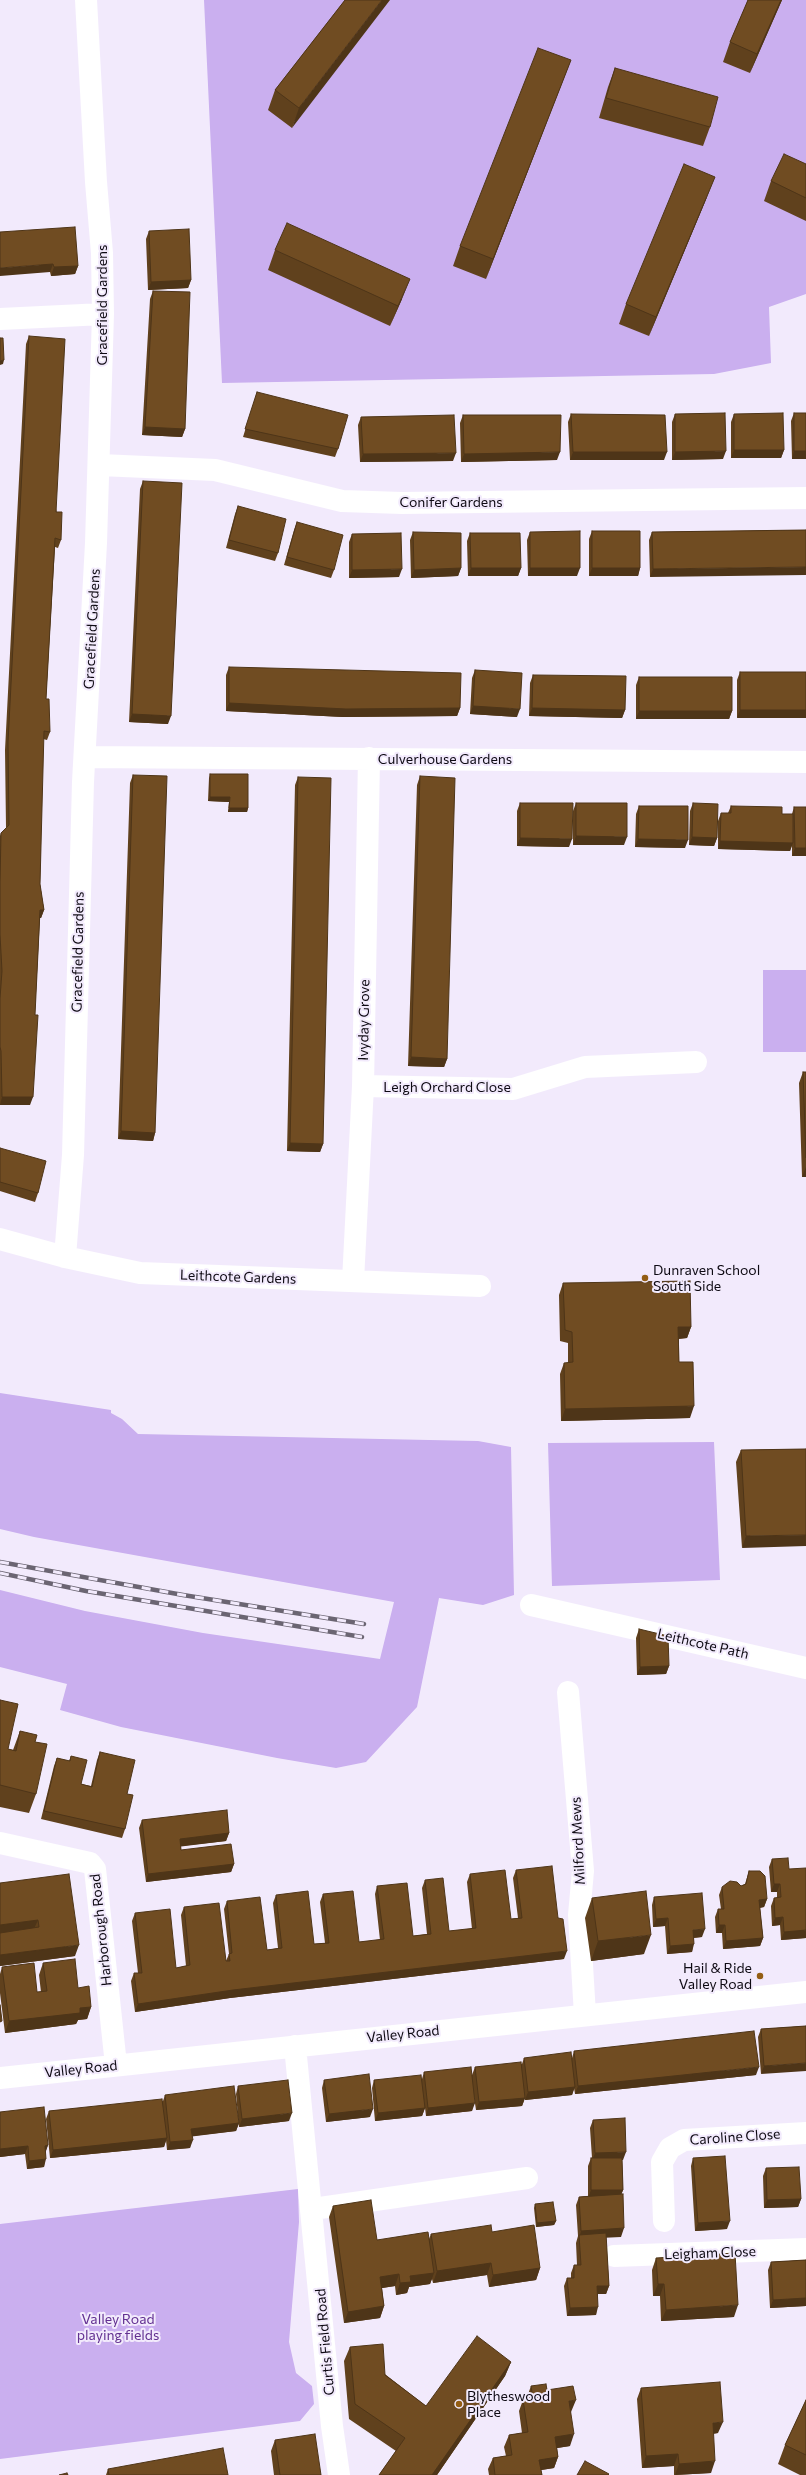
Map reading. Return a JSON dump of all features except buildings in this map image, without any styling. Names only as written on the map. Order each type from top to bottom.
[{"type":"street","name":"Gracefield Gardens","points":[[65,1257],[73,1154],[85,757],[100,465],[104,314],[102,253],[96,182],[86,0]]},
{"type":"street","points":[[0,319],[104,314]]},
{"type":"street","name":"Conifer Gardens","points":[[100,465],[215,470],[342,501],[402,503],[806,498]]},
{"type":"street","name":"Culverhouse Gardens","points":[[85,757],[806,762]]},
{"type":"street","name":"Ivyday Grove","points":[[353,1282],[363,1086],[369,758]]},
{"type":"street","name":"Leigh Orchard Close","points":[[363,1086],[514,1088],[585,1068],[696,1062]]},
{"type":"street","name":"Leithcote Gardens","points":[[0,1239],[65,1257],[140,1273],[480,1286]]},
{"type":"street","name":"Leithcote Path","points":[[531,1605],[806,1668]]},
{"type":"street","name":"Milford Mews","points":[[568,1692],[583,1871],[579,1916],[585,2015]]},
{"type":"street","name":"Harborough Road","points":[[0,1843],[90,1863],[95,1869],[116,2065]]},
{"type":"street","name":"Valley Road","points":[[0,2078],[806,1992]]},
{"type":"street","name":"Curtis Field Road","points":[[296,2046],[313,2209],[332,2426],[339,2475]]},
{"type":"street","name":"Caroline Close","points":[[664,2222],[662,2162],[670,2148],[684,2140],[806,2133]]},
{"type":"street","points":[[313,2209],[527,2178]]},
{"type":"street","name":"Leigham Close","points":[[614,2256],[806,2249]]},
{"type":"green space","points":[[204,0],[806,0],[806,294],[769,307],[771,363],[714,374],[222,383]]},
{"type":"green space","points":[[763,970],[806,970],[806,1052],[763,1052]]},
{"type":"green space","points":[[0,1393],[111,1410],[111,1413],[122,1419],[138,1434],[478,1441],[511,1447],[514,1595],[483,1605],[439,1598],[417,1707],[366,1762],[336,1768],[277,1758],[121,1727],[60,1710],[67,1684],[0,1667],[0,1590],[85,1611],[203,1633],[380,1659],[394,1602],[34,1537],[0,1529]]},
{"type":"green space","points":[[714,1442],[720,1580],[552,1586],[548,1443]]},
{"type":"green space","name":"Valley Road playing fields","points":[[298,2189],[299,2222],[289,2342],[296,2373],[312,2386],[314,2404],[300,2421],[0,2459],[0,2224]]},
{"type":"railway","points":[[0,1562],[183,1595],[364,1624]]},
{"type":"railway","points":[[0,1573],[86,1591],[362,1637]]},
{"type":"place","name":"Dunraven School South Side","points":[[645,1278]]},
{"type":"place","name":"Hail & Ride Valley Road","points":[[760,1976]]},
{"type":"place","name":"Blytheswood Place","points":[[459,2404]]}]
